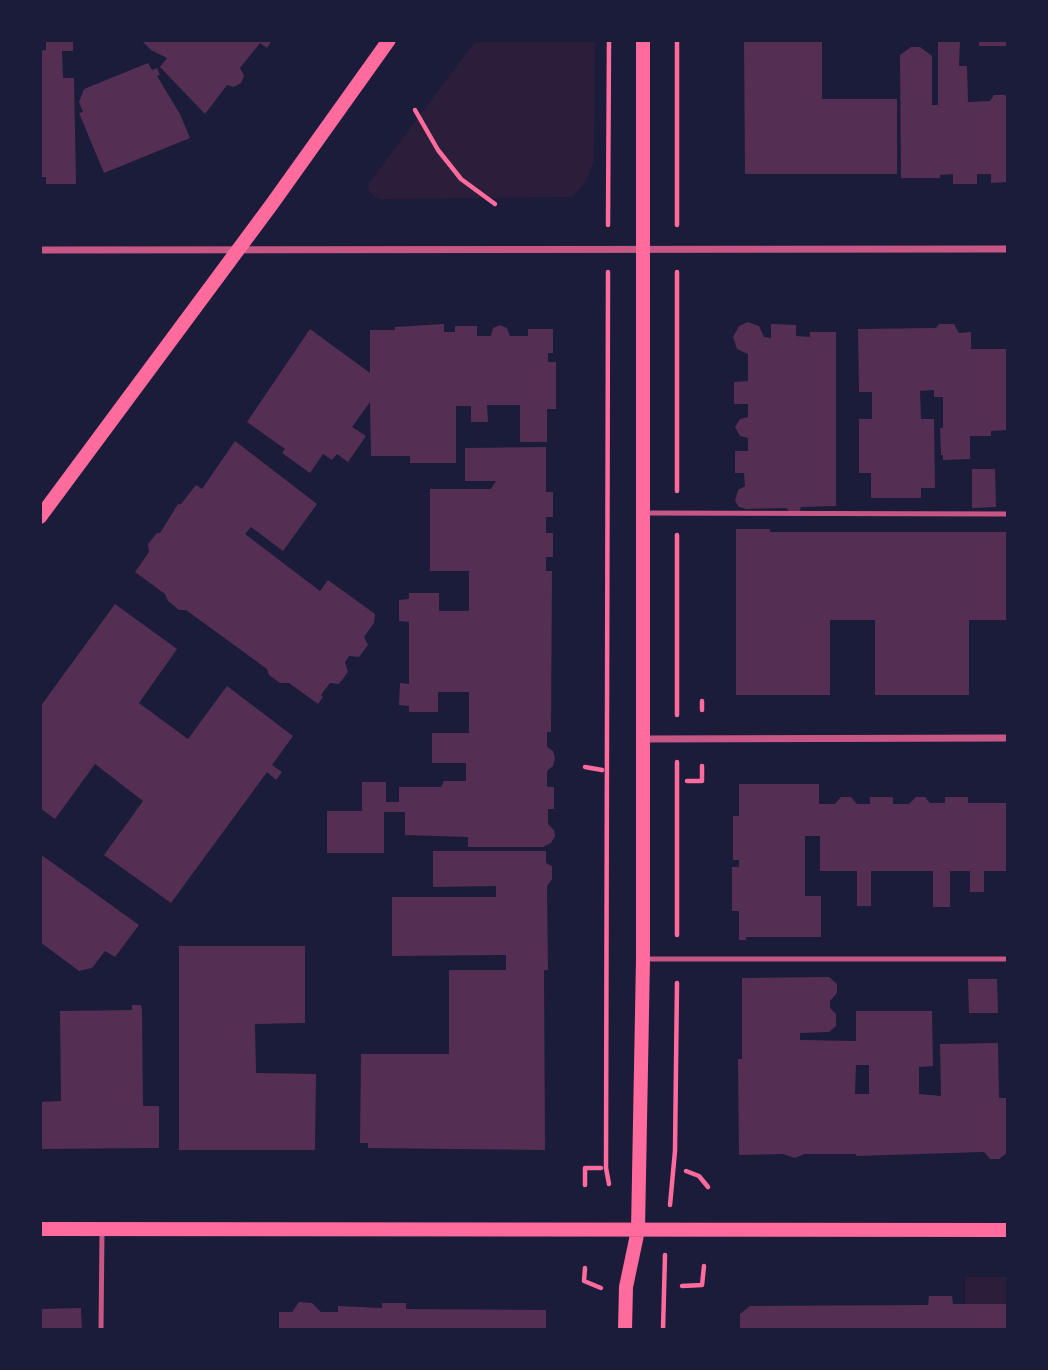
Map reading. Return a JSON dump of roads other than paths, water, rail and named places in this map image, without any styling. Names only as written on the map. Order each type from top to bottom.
[{"type":"main road","points":[[40,517],[389,40]]},
{"type":"main road","points":[[625,1330],[626,1287],[638,1230],[643,959],[643,40]]},
{"type":"main road","points":[[40,1229],[1008,1230]]},
{"type":"street","points":[[40,250],[1008,249]]},
{"type":"street","points":[[643,739],[1008,738]]},
{"type":"lane","points":[[642,513],[1008,514]]},
{"type":"lane","points":[[643,959],[1008,959]]},
{"type":"lane","points":[[101,1330],[102,1229]]}]
